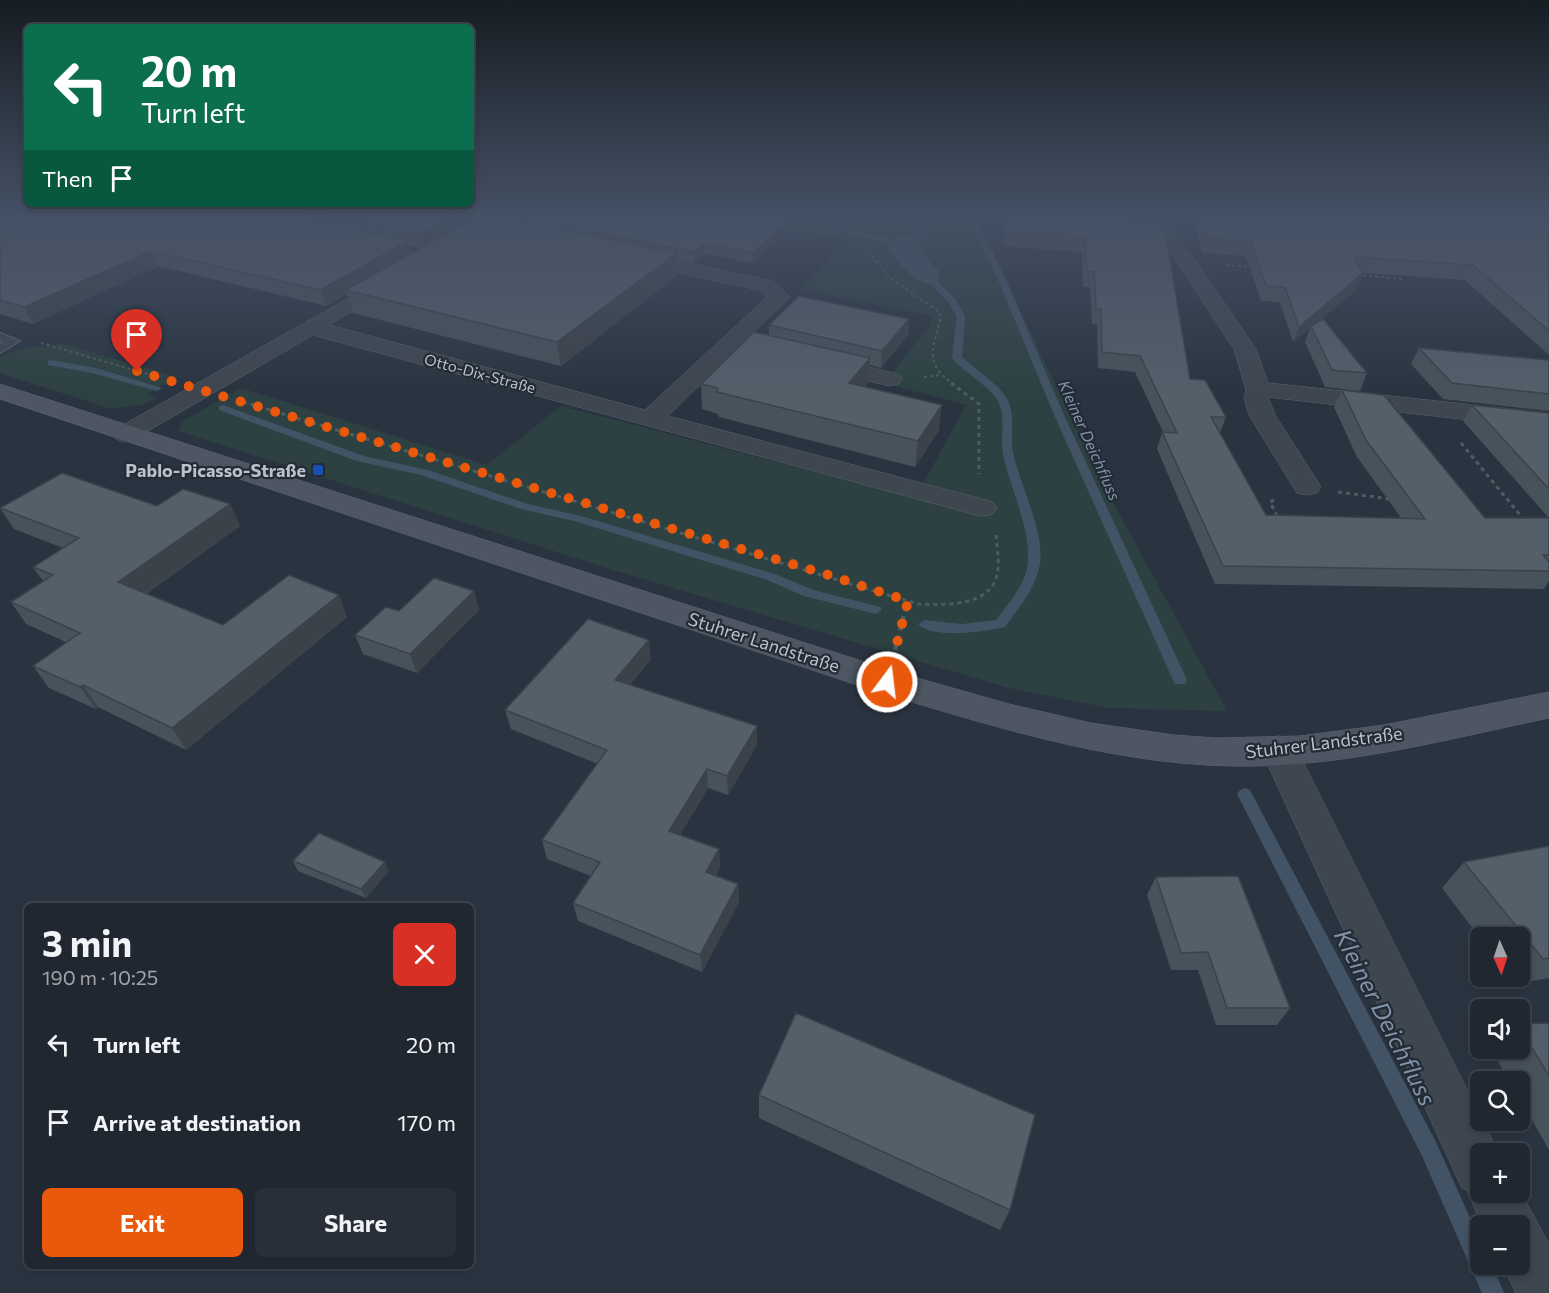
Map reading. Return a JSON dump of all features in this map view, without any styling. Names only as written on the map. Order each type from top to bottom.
[{"type":"main road","name":"Stuhrer Landstraße","points":[[0,391],[125,434],[887,682],[1022,722],[1100,739],[1216,752],[1279,750],[1380,737],[1549,705]]},
{"type":"street","points":[[651,418],[779,297],[766,285],[709,273]]},
{"type":"street","points":[[1194,273],[1245,349],[1258,389],[1256,398],[1262,415],[1307,487]]},
{"type":"street","points":[[125,434],[199,389],[402,274]]},
{"type":"street","name":"Otto-Dix-Straße","points":[[309,327],[983,508]]},
{"type":"street","points":[[731,342],[753,347]]},
{"type":"street","points":[[799,358],[890,379]]},
{"type":"street","points":[[1258,389],[1549,421]]},
{"type":"street","points":[[1279,750],[1470,1149]]},
{"type":"street","points":[[1530,1264],[1545,1293]]},
{"type":"lane","points":[[0,338],[14,342]]},
{"type":"lane","points":[[0,349],[14,342]]},
{"type":"path","points":[[14,342],[48,345],[819,572],[908,601],[940,606],[970,600],[986,593],[995,581],[997,557],[996,535],[983,508],[979,479],[979,404],[973,396],[933,367],[932,354],[941,315],[886,273]]},
{"type":"path","points":[[1357,275],[1403,279]]},
{"type":"path","points":[[1432,408],[1527,522]]},
{"type":"path","points":[[1281,522],[1270,502],[1307,487],[1394,500]]},
{"type":"path","points":[[887,682],[908,601]]},
{"type":"green space","points":[[816,273],[1002,273],[1110,497],[1227,711],[1109,708],[1009,688],[613,570],[178,431],[182,422],[241,388],[487,465],[561,406],[957,509],[964,496],[923,484],[966,405],[884,383],[931,324],[933,316],[801,289]]},
{"type":"green space","points":[[60,343],[177,377],[147,394],[156,399],[145,404],[111,409],[0,373],[0,357],[24,348],[49,347]]},
{"type":"water","points":[[910,273],[940,273],[937,285]]},
{"type":"building","points":[[0,273],[100,273],[24,307],[0,300]]},
{"type":"building","points":[[248,273],[350,273],[320,290]]},
{"type":"building","points":[[376,273],[650,273],[557,342],[346,290]]},
{"type":"building","points":[[1094,273],[1172,273],[1190,379],[1205,380],[1226,417],[1211,417],[1266,515],[1425,519],[1366,440],[1342,390],[1384,395],[1485,518],[1549,518],[1549,555],[1543,555],[1549,562],[1549,571],[1223,566],[1162,432],[1177,433],[1140,356],[1102,352],[1101,309],[1096,309]]},
{"type":"building","points":[[1262,273],[1363,273],[1299,327],[1285,287],[1266,286]]},
{"type":"building","points":[[1483,273],[1549,273],[1549,331]]},
{"type":"building","points":[[799,296],[909,319],[882,351],[769,325]]},
{"type":"building","points":[[1323,319],[1367,373],[1332,370],[1311,326]]},
{"type":"building","points":[[754,332],[870,358],[849,383],[942,405],[918,441],[717,392],[718,388],[701,384]]},
{"type":"building","points":[[1419,348],[1549,360],[1549,394],[1452,383]]},
{"type":"building","points":[[1472,405],[1549,413],[1549,489]]},
{"type":"building","points":[[62,473],[157,506],[183,489],[230,504],[118,582],[223,625],[289,575],[339,595],[172,728],[83,685],[80,687],[33,666],[80,633],[11,602],[53,575],[33,567],[79,538],[0,508]]},
{"type":"building","points":[[434,578],[474,591],[410,654],[355,635],[386,607],[399,611]]},
{"type":"building","points":[[588,619],[649,640],[615,680],[757,726],[727,776],[707,769],[669,831],[719,849],[706,872],[738,884],[700,955],[573,903],[600,862],[542,840],[607,750],[505,710]]},
{"type":"building","points":[[319,833],[385,862],[361,889],[293,861]]},
{"type":"building","points":[[1549,846],[1549,958],[1543,959],[1530,943],[1530,927],[1517,927],[1464,862]]},
{"type":"building","points":[[1238,876],[1290,1008],[1227,1008],[1208,952],[1181,953],[1156,877]]},
{"type":"building","points":[[796,1013],[1035,1115],[1010,1210],[759,1095]]},
{"type":"building","points":[[1549,1023],[1549,1076],[1530,1045],[1530,1024]]},
{"type":"waterway","points":[[925,273],[953,302],[961,316],[957,358],[1002,398],[1006,412],[1008,452],[1029,528],[1034,557],[1033,569],[1027,584],[1000,624],[944,628],[925,624]]},
{"type":"waterway","name":"Kleiner Deichfluss","points":[[999,273],[1060,417],[1180,680]]},
{"type":"waterway","points":[[51,363],[93,370],[157,388]]},
{"type":"waterway","points":[[223,408],[361,459],[424,472],[525,507],[577,518],[771,577],[809,593],[876,610]]},
{"type":"waterway","name":"Kleiner Deichfluss","points":[[1245,794],[1429,1149],[1470,1241]]},
{"type":"waterway","name":"Kleiner Deichfluss","points":[[1486,1275],[1493,1293]]},
{"type":"place","name":"Pablo-Picasso-Straße","points":[[318,470]]},
{"type":"route","points":[[137,371],[819,572],[908,601],[887,682]]}]
